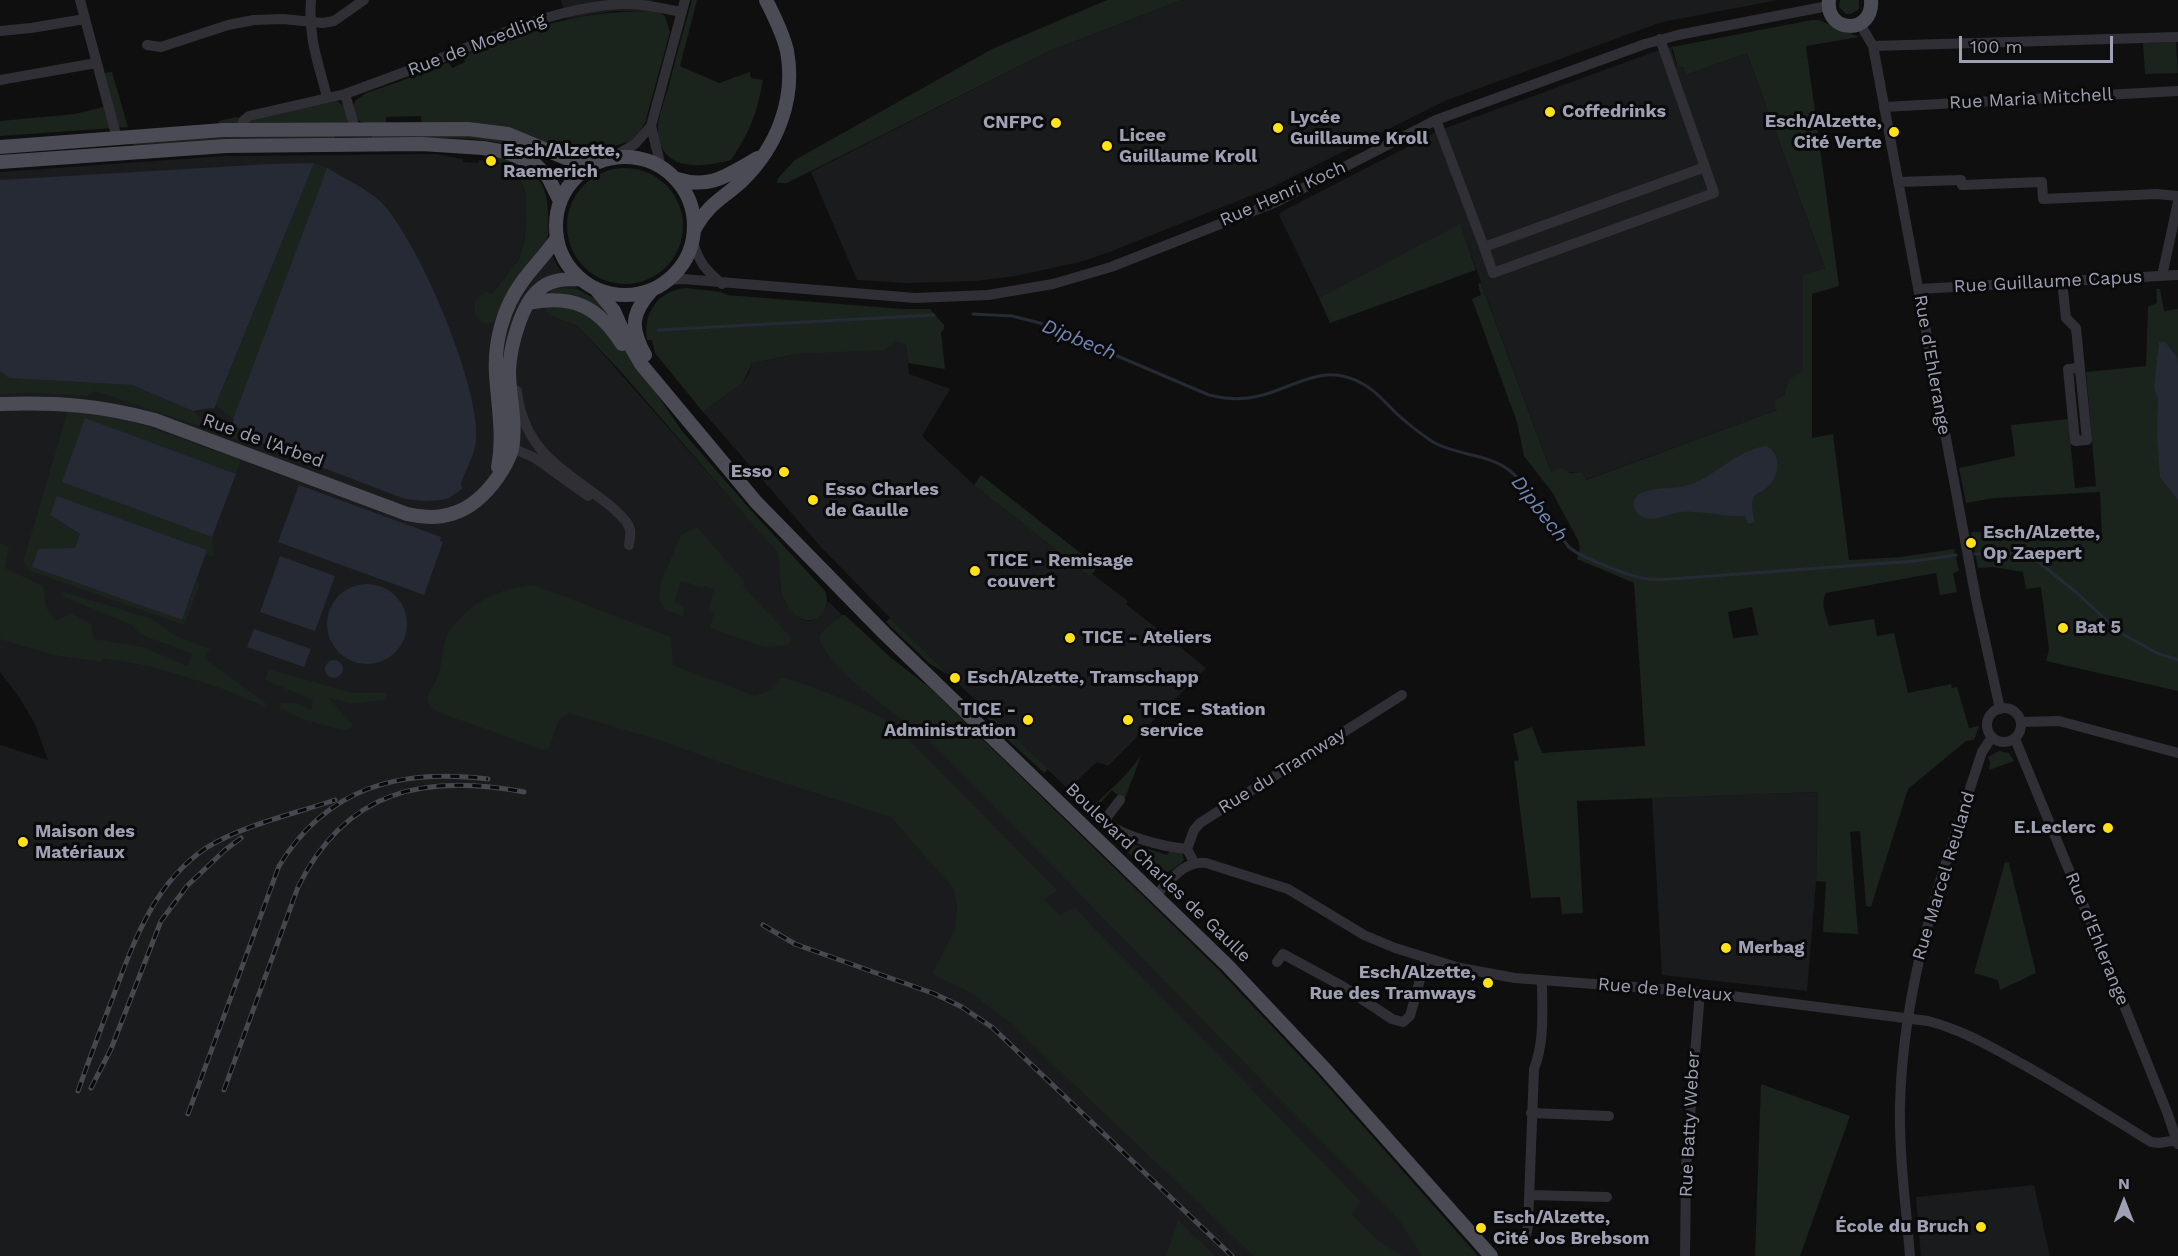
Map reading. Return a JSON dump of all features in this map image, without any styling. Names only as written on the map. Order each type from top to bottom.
[{"type":"main road","points":[[694,236],[693,208],[687,193],[677,179],[661,166],[630,156],[613,157],[594,163],[580,173],[568,186],[556,213],[556,238],[561,253],[569,267],[580,279],[595,288],[613,294],[633,295],[652,290],[669,280],[680,269],[688,256],[694,236],[708,208],[741,181],[762,156],[772,142],[786,109],[789,80],[787,51],[766,0]]},
{"type":"main road","points":[[1828,3],[1830,13],[1839,24],[1853,26],[1860,24],[1869,14],[1872,0]]},
{"type":"main road","points":[[0,147],[242,130],[468,129],[488,131],[529,141],[568,159],[594,163]]},
{"type":"main road","points":[[117,138],[117,153]]},
{"type":"main road","points":[[0,162],[226,146],[422,144],[483,148],[506,152],[535,164],[548,177],[560,201]]},
{"type":"main road","points":[[677,179],[696,184],[711,182],[762,156]]},
{"type":"main road","name":"Rue de l'Arbed","points":[[496,477],[502,445],[496,371],[500,330],[510,303],[522,282],[556,238]]},
{"type":"main road","name":"Rue de l'Arbed","points":[[0,404],[70,403],[118,410],[155,420],[407,514],[418,517],[442,517],[464,509],[482,496],[507,461],[512,448],[513,410],[509,370],[517,327],[528,303],[539,288],[551,282],[580,279]]},
{"type":"main road","name":"Boulevard Charles de Gaulle","points":[[595,288],[614,311],[641,364],[756,502],[867,616],[1228,966],[1324,1068],[1491,1256]]},
{"type":"main road","name":"Boulevard Charles de Gaulle","points":[[652,290],[640,303],[635,315],[634,329],[639,344],[660,375],[762,497],[785,530]]},
{"type":"main road","name":"Boulevard Charles de Gaulle","points":[[528,303],[558,298],[573,301],[592,312],[607,324],[652,387],[673,404]]},
{"type":"street","points":[[80,0],[117,138]]},
{"type":"street","points":[[242,130],[243,121],[249,116],[327,97],[311,40],[309,22],[311,0]]},
{"type":"street","points":[[147,45],[160,47],[228,25],[255,20],[283,19],[323,23],[334,21],[364,0]]},
{"type":"street","points":[[613,157],[635,144],[651,126],[686,0]]},
{"type":"street","name":"Rue Henri Koch","points":[[669,280],[683,279],[722,284],[915,298],[988,295],[1053,284],[1111,267],[1276,201],[1436,120],[1660,39],[1828,3]]},
{"type":"street","name":"Rue de Moedling","points":[[327,97],[345,94],[508,30],[567,12],[598,6],[630,4],[682,12]]},
{"type":"street","points":[[0,31],[85,19]]},
{"type":"street","name":"Rue d'Ehlerange","points":[[1860,24],[1873,46],[1976,599],[2000,709]]},
{"type":"street","points":[[1873,46],[2178,37]]},
{"type":"street","points":[[1436,120],[1493,273],[1714,193],[1660,39]]},
{"type":"street","points":[[0,80],[96,63]]},
{"type":"street","name":"Rue Maria Mitchell","points":[[1884,107],[2178,91]]},
{"type":"street","points":[[345,94],[355,129]]},
{"type":"street","points":[[651,126],[661,166]]},
{"type":"street","points":[[1484,247],[1705,167]]},
{"type":"street","points":[[1898,183],[1961,180],[1962,185],[2042,182],[2043,199],[2178,196]]},
{"type":"street","points":[[2162,276],[2178,202]]},
{"type":"street","points":[[694,236],[697,258],[707,271],[722,284]]},
{"type":"street","name":"Rue Guillaume Capus","points":[[1918,289],[2178,275]]},
{"type":"street","points":[[2062,281],[2066,318],[2076,328],[2080,368],[2087,440],[2075,441],[2068,369],[2080,368]]},
{"type":"street","points":[[512,352],[518,403],[531,436],[550,459],[598,494],[627,522],[631,533],[629,545]]},
{"type":"street","points":[[497,353],[501,370],[507,442],[512,448],[535,458],[578,490],[619,514]]},
{"type":"street","name":"Rue du Tramway","points":[[1187,849],[1194,830],[1200,823],[1402,695]]},
{"type":"street","points":[[2000,709],[2013,711],[2021,722],[2019,734],[2014,739],[2003,742],[1992,737],[1987,724],[1989,717],[2000,709]]},
{"type":"street","points":[[2021,722],[2059,721],[2178,753]]},
{"type":"street","name":"Rue Marcel Reuland","points":[[1910,1256],[1901,1158],[1900,1107],[1908,1018],[1922,940],[1932,902],[1982,752],[1992,737]]},
{"type":"street","name":"Rue d'Ehlerange","points":[[2014,739],[2173,1110],[2178,1142]]},
{"type":"street","points":[[1120,800],[1104,821],[1117,831],[1174,848],[1187,849],[1194,862],[1183,868],[1156,895]]},
{"type":"street","name":"Rue de Belvaux","points":[[1194,862],[1206,862],[1288,889],[1364,935],[1426,958],[1486,974],[1700,992],[1940,1024],[1988,1045],[2073,1093],[2151,1142],[2178,1142]]},
{"type":"street","points":[[1277,962],[1283,954],[1342,986],[1392,1019],[1403,1022],[1410,1016],[1426,958]]},
{"type":"street","points":[[1525,1241],[1528,1226],[1534,1069],[1542,1042],[1542,980]]},
{"type":"street","name":"Rue Batty Weber","points":[[1685,1256],[1686,1167],[1700,992]]},
{"type":"street","points":[[1531,1113],[1609,1116]]},
{"type":"street","points":[[1529,1195],[1607,1197]]},
{"type":"shaded area","points":[[561,0],[652,0],[650,10],[644,12],[613,11],[566,19]]},
{"type":"shaded area","points":[[692,0],[697,0],[680,66],[719,83],[750,72],[751,78],[763,80],[752,122],[731,160],[698,165],[677,161],[668,156],[658,135],[661,110]]},
{"type":"shaded area","points":[[1107,0],[1182,0],[1047,52],[787,183],[777,183],[778,178],[795,160],[992,49]]},
{"type":"shaded area","name":"Licee Guillaume Kroll","points":[[1182,0],[1778,0],[1662,22],[1447,100],[1270,188],[1080,262],[1015,276],[975,281],[907,283],[857,280],[811,172],[1047,52]]},
{"type":"shaded area","points":[[1840,0],[1859,0],[1859,9],[1846,14],[1839,7]]},
{"type":"shaded area","points":[[645,9],[665,16],[670,32],[645,123],[631,141],[582,156],[565,152],[520,132],[491,126],[422,124],[421,116],[386,117],[386,124],[365,124],[352,117],[345,124],[219,126],[219,121],[237,117],[243,121],[337,101],[345,107],[352,108],[355,101],[366,93],[449,62],[452,68],[465,62],[463,56],[529,30],[574,18],[620,12],[644,12]]},
{"type":"shaded area","points":[[1812,20],[1819,20],[1859,37],[1806,46],[1839,286],[1812,294],[1812,438],[1833,434],[1849,560],[1901,557],[1954,549],[1959,571],[1953,573],[1957,592],[1940,595],[1936,573],[1826,593],[1824,609],[1829,626],[1874,619],[1877,636],[1894,633],[1908,693],[1951,684],[1952,688],[1957,687],[1969,728],[1979,726],[1974,740],[1966,741],[1908,789],[1871,907],[1866,906],[1860,831],[1850,832],[1858,934],[1823,932],[1826,882],[1816,881],[1818,792],[1577,801],[1583,913],[1562,914],[1560,897],[1531,898],[1514,761],[1519,760],[1513,734],[1532,727],[1542,753],[1645,746],[1634,583],[1577,559],[1580,548],[1578,540],[1552,492],[1524,456],[1517,422],[1472,299],[1481,295],[1478,284],[1481,283],[1551,472],[1561,468],[1570,473],[1582,472],[1586,480],[1777,410],[1774,402],[1784,395],[1789,379],[1803,371],[1803,275],[1825,268],[1747,53],[1686,75],[1683,67],[1678,68],[1672,47]],"holes":[[[1752,607],[1758,635],[1733,638],[1728,612]]]},
{"type":"shaded area","points":[[2176,42],[2178,73],[2145,74],[2143,43]]},
{"type":"shaded area","points":[[1672,47],[1678,68],[1683,67],[1686,75],[1747,53],[1825,268],[1803,276],[1803,371],[1789,383],[1777,410],[1585,480],[1582,472],[1551,472],[1460,225],[1319,298],[1279,215],[1440,130]]},
{"type":"shaded area","points":[[112,72],[128,127],[0,136],[0,121],[75,114],[111,105],[105,73]]},
{"type":"shaded area","points":[[451,134],[508,139],[540,152],[538,156],[499,143],[457,138],[373,140],[372,138],[372,135]]},
{"type":"shaded area","points":[[224,135],[335,135],[335,139],[133,145],[133,142]]},
{"type":"shaded area","points":[[436,154],[463,159],[463,162],[478,163],[479,160],[510,165],[522,183],[526,195],[525,237],[519,259],[492,294],[474,308],[552,255],[558,267],[579,290],[566,288],[551,316],[577,326],[587,336],[771,544],[781,562],[780,587],[785,602],[798,617],[811,621],[818,617],[828,601],[842,615],[830,626],[1436,1256],[0,1256],[0,745],[48,760],[35,724],[19,697],[0,672],[0,172],[224,156]]},
{"type":"shaded area","points":[[490,156],[514,162],[533,173],[539,180],[547,200],[548,228],[547,239],[541,252],[501,317],[487,324],[482,323],[475,315],[475,301],[486,291],[492,294],[519,259],[525,237],[526,195],[522,183],[510,165],[489,161]]},
{"type":"shaded area","points":[[314,163],[327,168],[233,419],[216,405]]},
{"type":"shaded area","points":[[314,163],[214,409],[193,411],[132,385],[9,378],[0,371],[0,180]]},
{"type":"shaded area","points":[[327,168],[376,198],[396,221],[429,280],[458,351],[475,416],[476,440],[461,483],[462,489],[449,498],[424,501],[405,499],[271,448],[234,425],[233,419]]},
{"type":"shaded area","points":[[625,168],[647,173],[666,185],[678,204],[683,226],[678,248],[666,267],[647,279],[625,284],[603,279],[584,267],[572,248],[567,226],[572,204],[584,185],[603,173]]},
{"type":"shaded area","points":[[1460,224],[1476,270],[1330,323],[1319,298]]},
{"type":"shaded area","points":[[686,288],[721,292],[727,295],[902,309],[930,309],[944,325],[941,332],[945,369],[908,363],[906,345],[895,341],[885,350],[797,354],[752,363],[743,382],[703,412],[655,353],[652,340],[647,340],[647,321],[654,305],[668,293]]},
{"type":"shaded area","points":[[555,289],[579,290],[605,304],[652,387],[682,431],[825,591],[827,602],[819,617],[808,620],[800,618],[793,612],[781,591],[777,552],[622,373],[587,336],[577,326],[551,316],[546,310],[544,300],[546,294]]},
{"type":"shaded area","points":[[2156,289],[2160,289],[2164,311],[2178,309],[2178,691],[2046,661],[2049,650],[2041,587],[2026,589],[2023,572],[1993,567],[1978,568],[1971,532],[2005,531],[2102,537],[2100,492],[1994,498],[1966,503],[1959,468],[2015,456],[2011,425],[2068,419],[2075,488],[2096,486],[2086,372],[2146,366],[2148,307],[2157,303]]},
{"type":"shaded area","points":[[895,341],[906,345],[909,374],[950,389],[922,436],[974,485],[1089,576],[1091,573],[1128,601],[1126,604],[1206,668],[1108,766],[1097,762],[1068,789],[890,618],[821,547],[703,412],[743,382],[752,363],[797,354]]},
{"type":"shaded area","points":[[2159,342],[2165,342],[2177,357],[2178,364],[2178,500],[2160,477],[2157,435],[2158,398],[2154,388]]},
{"type":"shaded area","points":[[0,371],[9,378],[132,385],[193,411],[205,423],[221,429],[231,425],[244,432],[235,438],[95,391],[87,396],[36,393],[0,394]]},
{"type":"shaded area","points":[[68,410],[116,416],[241,460],[236,474],[85,419],[62,482],[212,537],[214,556],[205,555],[207,550],[57,497],[50,515],[80,535],[75,549],[38,549],[32,567],[182,620],[196,582],[200,584],[184,625],[33,572],[23,562]]},
{"type":"shaded area","points":[[85,418],[236,474],[212,537],[62,482]]},
{"type":"shaded area","points":[[1767,446],[1776,456],[1778,468],[1769,485],[1753,499],[1755,522],[1748,524],[1745,516],[1689,512],[1650,519],[1638,514],[1634,507],[1637,497],[1645,492],[1680,487],[1696,482],[1735,458]]},
{"type":"shaded area","points":[[981,475],[1097,566],[1094,572],[1089,576],[974,485]]},
{"type":"shaded area","points":[[299,485],[441,537],[440,541],[443,542],[424,595],[278,542]]},
{"type":"shaded area","points":[[57,496],[207,550],[182,620],[32,567],[38,549],[75,548],[80,534],[50,515]]},
{"type":"shaded area","points":[[697,527],[744,581],[743,586],[791,638],[788,645],[764,647],[710,628],[714,613],[708,611],[714,590],[704,586],[703,588],[681,581],[674,602],[684,606],[683,616],[666,611],[659,599],[661,582],[681,535]]},
{"type":"shaded area","points":[[0,543],[9,547],[5,568],[43,586],[46,607],[56,621],[71,613],[91,624],[94,639],[143,647],[188,666],[192,654],[140,634],[132,625],[62,596],[64,592],[152,619],[174,635],[210,649],[204,658],[267,704],[264,706],[215,686],[149,666],[102,658],[102,662],[54,655],[0,639]]},
{"type":"shaded area","points":[[280,556],[335,576],[315,631],[260,612]]},
{"type":"shaded area","points":[[367,584],[382,587],[395,596],[404,609],[407,624],[404,639],[395,652],[382,661],[367,664],[352,661],[339,652],[330,639],[327,624],[330,609],[339,596],[352,587]]},
{"type":"shaded area","points":[[534,585],[671,637],[673,665],[755,696],[773,689],[782,677],[839,697],[893,724],[1057,890],[1044,900],[1060,915],[1074,907],[1361,1202],[1351,1214],[1378,1241],[1403,1256],[1254,1256],[1009,1022],[973,994],[932,974],[955,930],[957,907],[954,889],[891,817],[740,769],[665,742],[568,713],[559,720],[549,748],[543,750],[438,712],[428,702],[428,698],[437,679],[445,643],[452,627],[473,607],[491,596]]},
{"type":"shaded area","points":[[845,615],[890,657],[930,688],[1218,969],[1317,1074],[1478,1256],[1422,1256],[1399,1220],[925,736],[865,692],[837,665],[826,652],[819,638],[822,632]]},
{"type":"shaded area","points":[[890,618],[949,675],[930,664],[886,622]]},
{"type":"shaded area","points":[[254,629],[311,649],[304,667],[247,647]]},
{"type":"shaded area","points":[[334,660],[340,663],[343,669],[340,675],[334,678],[328,675],[325,669],[328,663]]},
{"type":"shaded area","points":[[268,669],[353,693],[386,693],[385,700],[351,704],[328,697],[353,726],[342,730],[299,718],[281,708],[280,703],[296,703],[311,710],[313,700],[265,680]]},
{"type":"shaded area","points":[[974,698],[1048,769],[1044,773],[993,726]]},
{"type":"shaded area","points":[[1999,751],[2009,753],[2014,761],[1989,770],[1988,757]]},
{"type":"shaded area","points":[[1142,753],[1124,801],[1112,790],[1096,808],[1101,813],[1099,816],[1117,831],[1115,838],[1167,855],[1170,850],[1182,853],[1184,860],[1170,871],[1161,873],[1144,868],[1086,813],[1124,777]]},
{"type":"shaded area","points":[[1818,792],[1816,881],[1807,991],[1662,975],[1652,798]]},
{"type":"shaded area","points":[[2005,862],[2009,863],[2036,973],[2000,990],[1998,980],[1974,973]]},
{"type":"shaded area","points":[[1761,1084],[1850,1116],[1800,1256],[1755,1256]]},
{"type":"shaded area","name":"École du Bruch","points":[[2034,1185],[2050,1256],[1921,1256],[1916,1197]]},
{"type":"shaded area","points":[[1178,1220],[1215,1256],[1166,1256]]},
{"type":"waterway","name":"Dipbech","points":[[973,314],[1012,316],[1040,323],[1209,395],[1223,398],[1256,397],[1324,375],[1349,378],[1373,390],[1401,418],[1433,442],[1442,447],[1492,461],[1510,471],[1527,488],[1573,550],[1606,566],[1641,578],[1671,579],[1915,561],[1956,555]]},
{"type":"waterway","points":[[658,330],[934,315]]},
{"type":"waterway","points":[[1975,554],[2007,553],[2036,560],[2077,593],[2119,632],[2157,653],[2178,660]]},
{"type":"railway","points":[[188,1114],[279,866],[298,839],[320,818],[343,801],[368,789],[396,781],[425,777],[456,776],[488,779]]},
{"type":"railway","points":[[224,1090],[298,887],[317,854],[340,829],[364,809],[392,796],[421,788],[453,785],[524,792]]},
{"type":"railway","points":[[78,1091],[138,934],[172,878],[188,862],[220,840],[252,826],[335,800]]},
{"type":"railway","points":[[91,1088],[111,1049],[161,921],[187,886],[241,838]]},
{"type":"railway","points":[[763,925],[795,944],[935,994],[962,1007],[993,1028],[1232,1256]]},
{"type":"place","name":"Coffedrinks","points":[[1550,112]]},
{"type":"place","name":"CNFPC","points":[[1056,123]]},
{"type":"place","name":"Lycée Guillaume Kroll","points":[[1278,128]]},
{"type":"place","name":"Esch/Alzette, Cité Verte","points":[[1894,132]]},
{"type":"place","name":"Licee Guillaume Kroll","points":[[1107,146]]},
{"type":"place","name":"Esch/Alzette, Raemerich","points":[[491,161]]},
{"type":"place","name":"Esso","points":[[784,472]]},
{"type":"place","name":"Esso Charles de Gaulle","points":[[813,500]]},
{"type":"place","name":"Esch/Alzette, Op Zaepert","points":[[1971,543]]},
{"type":"place","name":"TICE - Remisage couvert","points":[[975,571]]},
{"type":"place","name":"Bat 5","points":[[2063,628]]},
{"type":"place","name":"TICE - Ateliers","points":[[1070,638]]},
{"type":"place","name":"Esch/Alzette, Tramschapp","points":[[955,678]]},
{"type":"place","name":"TICE - Administration","points":[[1028,720]]},
{"type":"place","name":"TICE - Station service","points":[[1128,720]]},
{"type":"place","name":"E.Leclerc","points":[[2108,828]]},
{"type":"place","name":"Maison des Matériaux","points":[[23,842]]},
{"type":"place","name":"Merbag","points":[[1726,948]]},
{"type":"place","name":"Esch/Alzette, Rue des Tramways","points":[[1488,983]]},
{"type":"place","name":"École du Bruch","points":[[1981,1227]]},
{"type":"place","name":"Esch/Alzette, Cité Jos Brebsom","points":[[1481,1228]]}]
